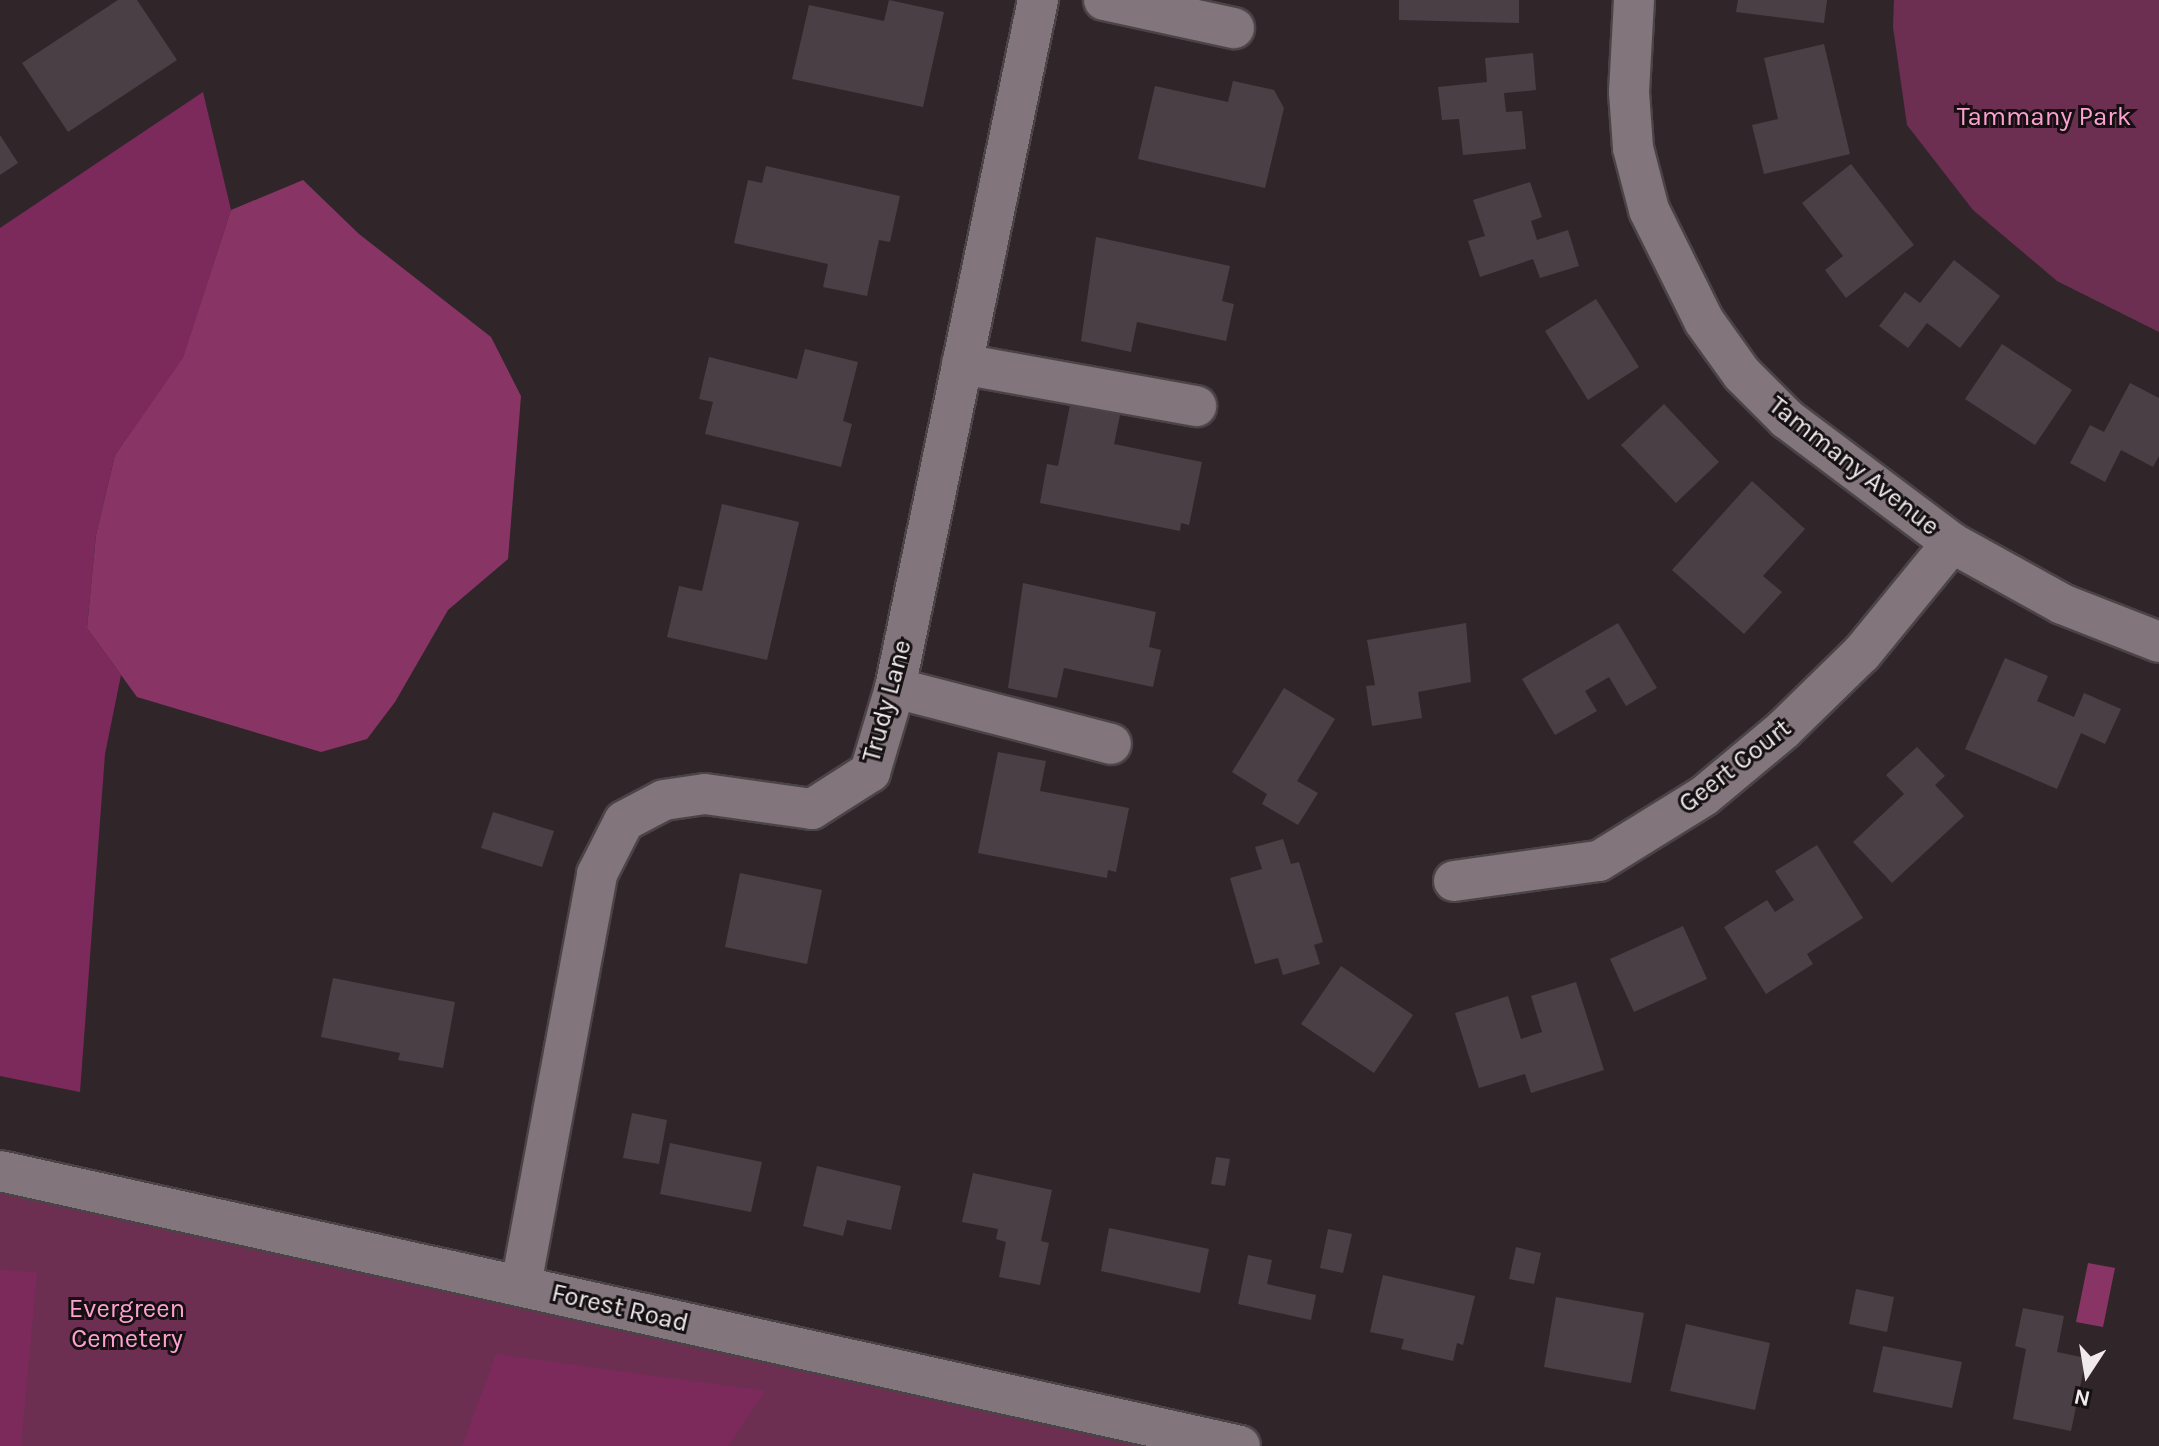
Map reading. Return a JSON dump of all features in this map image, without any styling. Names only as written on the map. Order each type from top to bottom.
[{"type":"street","name":"Trudy Lane","points":[[521,1285],[597,874],[624,821],[664,800],[705,794],[812,809],[870,772],[895,688],[1038,0]]},
{"type":"street","points":[[1104,0],[1234,28]]},
{"type":"street","name":"Tammany Avenue","points":[[1634,0],[1629,92],[1633,148],[1649,210],[1704,321],[1742,374],[1787,419],[1952,543],[2062,604],[2159,642]]},
{"type":"street","points":[[962,364],[1196,406]]},
{"type":"street","name":"Geert Court","points":[[1454,881],[1599,861],[1704,796],[1784,729],[1862,653],[1952,543]]},
{"type":"street","points":[[895,688],[1111,744]]},
{"type":"street","name":"Forest Road","points":[[0,1171],[1240,1446]]},
{"type":"green space","name":"Tammany Park","points":[[1894,0],[2159,0],[2159,332],[2057,281],[1973,210],[1907,125],[1893,27]]},
{"type":"green space","name":"Evergreen Cemetery","points":[[0,1171],[1236,1446],[0,1446]]},
{"type":"shaded area","points":[[203,92],[231,210],[183,359],[115,455],[96,535],[87,628],[121,675],[105,754],[80,1092],[0,1076],[0,228]]},
{"type":"shaded area","points":[[303,180],[359,234],[491,337],[521,396],[508,559],[448,610],[395,702],[367,739],[321,752],[137,697],[87,628],[96,535],[115,455],[183,358],[231,210]]},
{"type":"shaded area","points":[[2088,1263],[2115,1268],[2103,1327],[2076,1322]]},
{"type":"shaded area","points":[[0,1270],[37,1272],[21,1446],[0,1446]]},
{"type":"shaded area","points":[[496,1354],[765,1391],[728,1446],[462,1446]]},
{"type":"building","points":[[118,0],[137,0],[177,60],[68,132],[22,63]]},
{"type":"building","points":[[889,0],[944,12],[923,107],[792,79],[809,5],[884,21]]},
{"type":"building","points":[[1399,0],[1519,0],[1519,23],[1399,20]]},
{"type":"building","points":[[1738,0],[1827,0],[1824,23],[1736,12]]},
{"type":"building","points":[[1824,44],[1850,154],[1764,174],[1752,125],[1778,119],[1764,58]]},
{"type":"building","points":[[1533,53],[1536,90],[1504,93],[1506,112],[1522,111],[1526,149],[1463,155],[1459,119],[1442,120],[1438,87],[1487,82],[1485,58]]},
{"type":"building","points":[[1233,81],[1274,90],[1284,108],[1265,188],[1138,159],[1155,86],[1228,102]]},
{"type":"building","points":[[0,135],[18,163],[0,175]]},
{"type":"building","points":[[1851,164],[1914,245],[1846,298],[1825,270],[1843,256],[1802,203]]},
{"type":"building","points":[[766,166],[900,196],[890,242],[879,240],[867,296],[823,287],[828,264],[734,243],[748,180],[762,183]]},
{"type":"building","points":[[1530,182],[1542,217],[1531,221],[1537,240],[1568,230],[1579,266],[1540,278],[1533,259],[1480,277],[1468,241],[1485,236],[1473,200]]},
{"type":"building","points":[[1096,237],[1230,266],[1222,301],[1234,304],[1226,341],[1137,322],[1131,352],[1081,341]]},
{"type":"building","points":[[1954,260],[2000,296],[1960,348],[1927,323],[1908,348],[1879,326],[1905,292],[1920,303]]},
{"type":"building","points":[[1596,299],[1639,367],[1588,400],[1545,331]]},
{"type":"building","points":[[2002,344],[2072,390],[2035,445],[1965,399]]},
{"type":"building","points":[[805,349],[858,362],[843,421],[852,424],[841,467],[705,434],[713,402],[699,399],[709,357],[797,379]]},
{"type":"building","points":[[2130,383],[2159,398],[2159,456],[2153,467],[2121,450],[2105,482],[2070,463],[2090,425],[2104,432]]},
{"type":"building","points":[[1664,404],[1719,462],[1676,503],[1621,445]]},
{"type":"building","points":[[1070,405],[1120,415],[1114,444],[1202,462],[1189,525],[1181,523],[1180,531],[1040,503],[1047,464],[1058,466]]},
{"type":"building","points":[[1752,481],[1805,529],[1763,576],[1782,592],[1744,634],[1672,570]]},
{"type":"building","points":[[722,504],[799,522],[767,660],[667,637],[679,586],[702,591]]},
{"type":"building","points":[[1023,583],[1156,612],[1149,647],[1161,650],[1153,687],[1064,668],[1057,698],[1008,688]]},
{"type":"building","points":[[1466,623],[1471,682],[1418,692],[1422,718],[1372,726],[1366,686],[1375,685],[1367,640]]},
{"type":"building","points":[[1618,623],[1657,688],[1626,706],[1609,677],[1585,691],[1597,711],[1555,735],[1522,679]]},
{"type":"building","points":[[2005,658],[2048,676],[2037,701],[2074,717],[2084,693],[2121,709],[2105,744],[2081,733],[2057,789],[1965,749]]},
{"type":"building","points":[[1284,688],[1335,719],[1297,781],[1318,793],[1298,825],[1262,804],[1267,794],[1232,772]]},
{"type":"building","points":[[1917,747],[1945,776],[1935,785],[1964,816],[1892,883],[1853,842],[1904,794],[1886,775]]},
{"type":"building","points":[[998,752],[1046,761],[1040,791],[1129,808],[1116,872],[1108,870],[1107,878],[978,853]]},
{"type":"building","points":[[493,812],[554,831],[542,867],[481,848]]},
{"type":"building","points":[[1283,839],[1291,864],[1299,862],[1323,942],[1314,945],[1320,964],[1283,975],[1278,958],[1255,964],[1230,878],[1262,869],[1255,847]]},
{"type":"building","points":[[1817,845],[1863,918],[1807,954],[1813,964],[1766,994],[1724,927],[1767,900],[1775,912],[1794,900],[1775,871]]},
{"type":"building","points":[[740,873],[822,890],[807,964],[725,947]]},
{"type":"building","points":[[1683,926],[1707,979],[1634,1012],[1610,959]]},
{"type":"building","points":[[1341,966],[1413,1015],[1374,1073],[1301,1024]]},
{"type":"building","points":[[333,978],[455,1002],[443,1068],[398,1060],[400,1053],[321,1037]]},
{"type":"building","points":[[1576,982],[1604,1070],[1531,1093],[1525,1074],[1479,1088],[1455,1013],[1508,996],[1521,1039],[1542,1032],[1531,996]]},
{"type":"building","points":[[632,1113],[667,1120],[659,1164],[623,1158]]},
{"type":"building","points":[[670,1143],[762,1162],[751,1212],[660,1194]]},
{"type":"building","points":[[1216,1157],[1230,1159],[1225,1186],[1211,1184]]},
{"type":"building","points":[[817,1166],[901,1186],[891,1230],[847,1220],[843,1236],[803,1226]]},
{"type":"building","points":[[973,1173],[1052,1190],[1041,1241],[1049,1243],[1040,1285],[999,1277],[1006,1242],[996,1239],[998,1229],[962,1222]]},
{"type":"building","points":[[1109,1228],[1209,1249],[1200,1293],[1101,1271]]},
{"type":"building","points":[[1328,1229],[1352,1234],[1343,1273],[1320,1268]]},
{"type":"building","points":[[1516,1247],[1541,1253],[1534,1284],[1509,1279]]},
{"type":"building","points":[[1248,1255],[1272,1260],[1267,1284],[1316,1295],[1311,1320],[1238,1304]]},
{"type":"building","points":[[1383,1275],[1475,1296],[1463,1345],[1457,1343],[1453,1361],[1401,1349],[1404,1339],[1370,1332]]},
{"type":"building","points":[[1856,1289],[1894,1297],[1887,1332],[1849,1324]]},
{"type":"building","points":[[1556,1297],[1644,1313],[1631,1383],[1544,1367]]},
{"type":"building","points":[[2023,1308],[2064,1316],[2057,1352],[2086,1358],[2071,1431],[2013,1419],[2026,1349],[2015,1346]]},
{"type":"building","points":[[1686,1324],[1770,1343],[1755,1410],[1670,1391]]},
{"type":"building","points":[[1883,1346],[1962,1362],[1952,1408],[1873,1392]]}]
